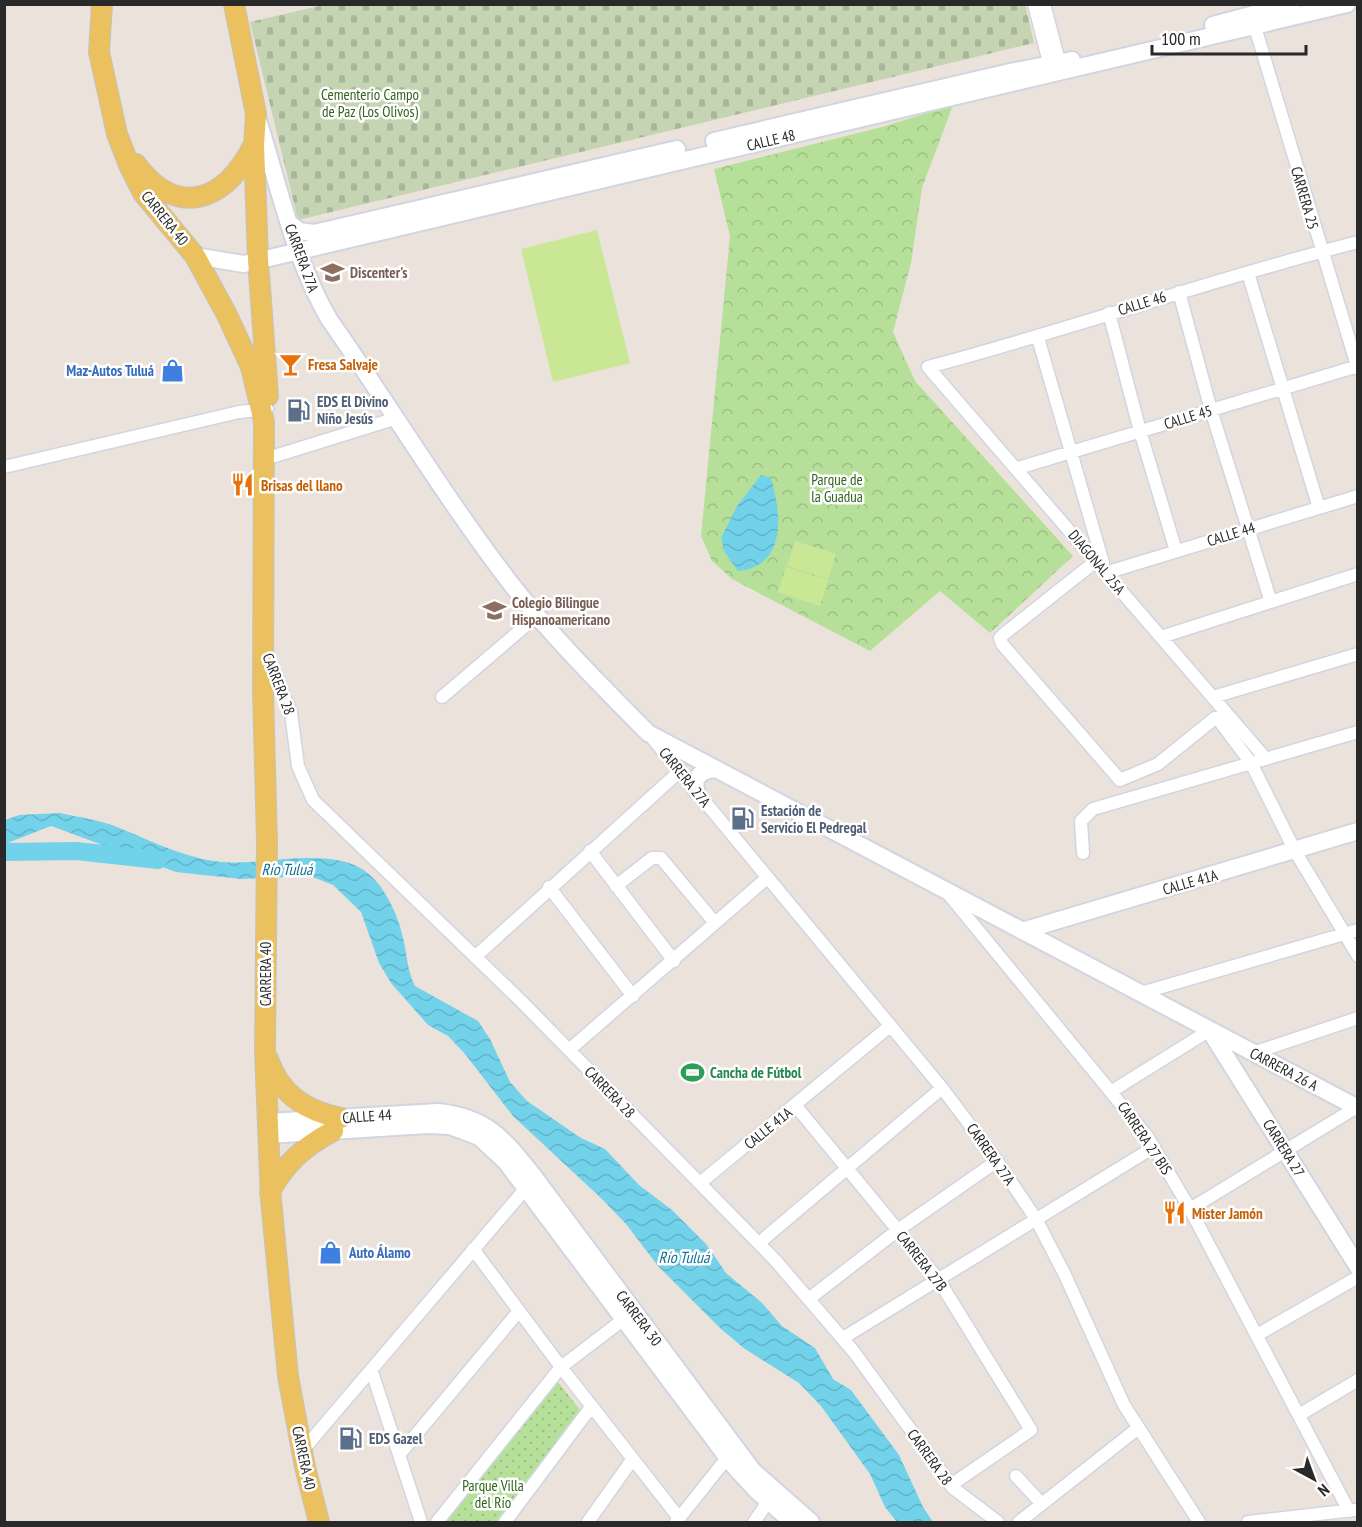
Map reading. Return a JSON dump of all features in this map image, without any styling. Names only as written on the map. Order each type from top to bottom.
[{"type":"main road","name":"CARRERA 40","points":[[102,4],[99,52],[117,134],[143,193],[195,256],[251,366],[264,414]]},
{"type":"main road","points":[[99,52],[108,4]]},
{"type":"main road","name":"CARRERA 27A","points":[[234,4],[256,114],[297,251],[314,293],[447,498],[537,616],[648,733]]},
{"type":"main road","name":"CALLE 48","points":[[195,256],[231,264],[258,260],[1056,69],[1292,4]]},
{"type":"main road","name":"CALLE 48","points":[[289,223],[299,231],[314,233],[1255,27],[1347,4]]},
{"type":"main road","name":"CARRERA 40","points":[[256,114],[254,145],[264,414],[262,460],[267,842],[265,1051],[270,1192],[281,1321],[302,1451],[319,1522]]},
{"type":"main road","points":[[117,134],[146,176],[158,188],[173,195],[188,198],[202,197],[230,182],[242,169],[254,145]]},
{"type":"main road","name":"CARRERA 26 A","points":[[648,733],[1357,1107]]},
{"type":"main road","points":[[696,790],[695,781],[699,775],[716,769]]},
{"type":"main road","name":"CALLE 41A","points":[[1022,931],[1358,831]]},
{"type":"main road","name":"CARRERA 27","points":[[1210,1030],[1358,1267]]},
{"type":"main road","points":[[265,1051],[277,1079],[298,1102],[337,1124],[298,1153],[282,1171],[270,1192]]},
{"type":"main road","name":"CALLE 44","points":[[268,1129],[337,1124],[427,1125],[463,1122]]},
{"type":"main road","name":"CARRERA 30","points":[[463,1122],[509,1145],[535,1178],[623,1311]]},
{"type":"main road","name":"CARRERA 30","points":[[486,1134],[768,1502],[792,1522]]},
{"type":"main road","name":"CARRERA 30","points":[[732,1453],[811,1522]]},
{"type":"street","points":[[1034,4],[1056,69]]},
{"type":"street","points":[[1044,4],[1056,69]]},
{"type":"street","name":"CARRERA 25","points":[[1255,27],[1357,367]]},
{"type":"street","name":"CALLE 46","points":[[928,367],[1038,338],[1179,292],[1358,242]]},
{"type":"street","points":[[1248,273],[1319,508]]},
{"type":"street","points":[[1179,292],[1211,410],[1271,602]]},
{"type":"street","points":[[1109,313],[1140,431],[1176,551]]},
{"type":"street","points":[[1038,338],[1072,451],[1098,559],[1004,633],[1000,638],[1002,644],[1120,780],[1158,764],[1215,718],[1251,763],[1295,851],[1358,956]]},
{"type":"street","name":"DIAGONAL 25A","points":[[928,367],[1098,559],[1105,573],[1266,759]]},
{"type":"street","name":"CALLE 45","points":[[1018,468],[1357,367]]},
{"type":"street","points":[[4,467],[239,412],[264,414]]},
{"type":"street","points":[[262,460],[397,418]]},
{"type":"street","name":"CALLE 44","points":[[1105,573],[1358,496]]},
{"type":"street","points":[[1161,637],[1358,574]]},
{"type":"street","points":[[442,697],[537,616]]},
{"type":"street","name":"CARRERA 28","points":[[264,645],[291,713],[298,766],[313,800],[569,1050],[759,1243],[843,1338],[951,1485],[963,1498],[998,1522]]},
{"type":"street","points":[[1213,697],[1358,654]]},
{"type":"street","points":[[1083,853],[1081,821],[1088,812],[1358,732]]},
{"type":"street","name":"CARRERA 27A","points":[[648,733],[681,770],[767,878],[942,1088],[997,1161],[1036,1219],[1137,1429],[1199,1522]]},
{"type":"street","points":[[474,957],[681,770]]},
{"type":"street","points":[[590,851],[674,961]]},
{"type":"street","points":[[616,886],[652,858],[661,858],[716,923]]},
{"type":"street","points":[[569,1050],[767,878]]},
{"type":"street","points":[[549,887],[633,996]]},
{"type":"street","name":"CARRERA 27 BIS","points":[[946,891],[1112,1091],[1154,1147],[1190,1209],[1299,1415],[1353,1511]]},
{"type":"street","points":[[1141,993],[1358,930]]},
{"type":"street","points":[[1253,1053],[1358,1018]]},
{"type":"street","name":"CALLE 41A","points":[[700,1183],[891,1026]]},
{"type":"street","points":[[1112,1091],[1210,1030]]},
{"type":"street","points":[[759,1243],[942,1088]]},
{"type":"street","name":"CARRERA 27B","points":[[795,1105],[938,1279],[1031,1430],[951,1485]]},
{"type":"street","points":[[1190,1209],[1357,1107]]},
{"type":"street","points":[[843,1338],[1154,1147]]},
{"type":"street","points":[[810,1298],[898,1230],[997,1161]]},
{"type":"street","points":[[302,1451],[526,1188]]},
{"type":"street","points":[[473,1249],[677,1520],[732,1453]]},
{"type":"street","points":[[1257,1335],[1358,1277]]},
{"type":"street","points":[[399,1455],[519,1311]]},
{"type":"street","points":[[437,1522],[561,1367],[623,1311]]},
{"type":"street","points":[[372,1371],[421,1522]]},
{"type":"street","points":[[1299,1415],[1358,1380]]},
{"type":"street","points":[[505,1522],[591,1407]]},
{"type":"street","points":[[1019,1522],[1137,1429]]},
{"type":"street","points":[[588,1522],[632,1460]]},
{"type":"street","points":[[1016,1476],[1042,1504]]},
{"type":"street","points":[[754,1522],[768,1502]]},
{"type":"street","points":[[1248,1522],[1297,1520],[1353,1511]]},
{"type":"green space","name":"Cementerio Campo de Paz (Los Olivos)","points":[[328,4],[1025,4],[1034,43],[298,220],[250,22]]},
{"type":"green space","name":"Parque de la Guadua","points":[[953,105],[922,188],[911,263],[893,332],[915,381],[1073,556],[990,633],[940,591],[870,651],[732,579],[712,561],[701,536],[730,236],[714,169],[882,127]]},
{"type":"green space","points":[[597,230],[630,363],[553,382],[521,249]]},
{"type":"green space","points":[[795,541],[836,554],[828,579],[787,566]]},
{"type":"green space","points":[[786,567],[828,580],[820,606],[778,592]]},
{"type":"green space","name":"Parque Villa del Río","points":[[558,1382],[580,1410],[496,1522],[445,1522]]},
{"type":"water","points":[[761,475],[771,478],[775,492],[777,535],[766,559],[754,567],[738,571],[724,551],[721,538],[737,506]]},
{"type":"water","name":"Río Tuluá","points":[[60,813],[110,825],[168,848],[208,860],[238,862],[321,858],[341,861],[358,867],[372,877],[383,890],[395,914],[415,986],[478,1021],[490,1039],[510,1082],[527,1101],[581,1138],[605,1149],[639,1185],[672,1210],[706,1244],[726,1273],[762,1303],[782,1326],[815,1348],[833,1379],[851,1390],[899,1455],[923,1507],[933,1522],[897,1522],[885,1507],[870,1474],[821,1406],[799,1383],[745,1349],[721,1329],[658,1266],[626,1224],[603,1200],[513,1116],[465,1054],[448,1036],[428,1025],[391,983],[379,963],[361,912],[333,885],[310,876],[241,879],[176,872],[51,826],[5,844],[5,820],[19,815]]},
{"type":"waterway","name":"Río Tuluá","points":[[4,852],[76,851],[158,860]]},
{"type":"place","name":"Discenter's","points":[[332,272]]},
{"type":"place","name":"Fresa Salvaje","points":[[290,364]]},
{"type":"place","name":"Maz-Autos Tuluá","points":[[172,370]]},
{"type":"place","name":"EDS El Divino Niño Jesús","points":[[299,410]]},
{"type":"place","name":"Brisas del llano","points":[[243,485]]},
{"type":"place","name":"Colegio Bilingue Hispanoamericano","points":[[494,611]]},
{"type":"place","name":"Estación de Servicio El Pedregal","points":[[743,819]]},
{"type":"place","name":"Cancha de Fútbol","points":[[692,1072]]},
{"type":"place","name":"Mister Jamón","points":[[1174,1213]]},
{"type":"place","name":"Auto Álamo","points":[[331,1252]]},
{"type":"place","name":"EDS Gazel","points":[[351,1438]]}]
